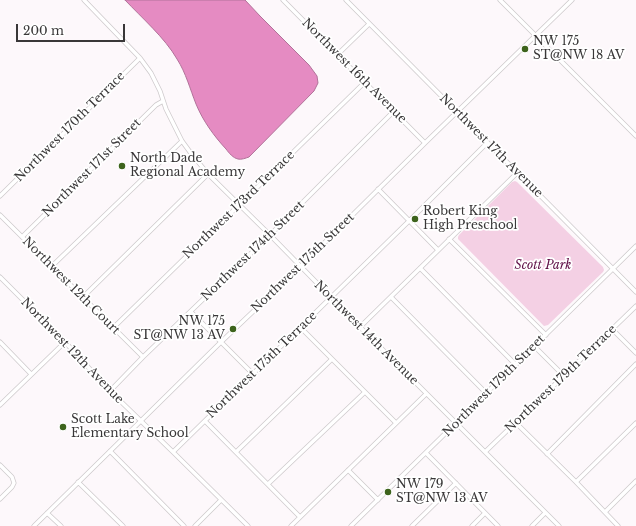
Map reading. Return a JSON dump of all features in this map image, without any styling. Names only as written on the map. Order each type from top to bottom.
[{"type":"street","name":"Northwest 14th Avenue","points":[[84,0],[140,58],[151,73],[182,141],[208,174],[559,526]]},
{"type":"street","name":"Northwest 16th Avenue","points":[[282,0],[425,142]]},
{"type":"street","name":"Northwest 17th Avenue","points":[[346,0],[636,292]]},
{"type":"street","points":[[500,0],[636,136]]},
{"type":"street","name":"Northwest 175th Street","points":[[34,526],[221,342],[300,267],[425,142],[572,0]]},
{"type":"street","points":[[337,55],[369,24]]},
{"type":"street","name":"Northwest 170th Terrace","points":[[0,196],[140,58]]},
{"type":"street","name":"Northwest 173rd Terrace","points":[[114,328],[365,82]]},
{"type":"street","name":"Northwest 171st Street","points":[[22,237],[156,105],[163,101]]},
{"type":"street","name":"Northwest 174th Street","points":[[110,391],[142,357],[191,312],[270,235],[394,111]]},
{"type":"street","points":[[52,266],[182,141]]},
{"type":"street","name":"Northwest 175th Terrace","points":[[173,452],[488,143]]},
{"type":"street","points":[[360,327],[517,173]]},
{"type":"street","points":[[83,297],[208,174]]},
{"type":"street","points":[[378,189],[438,250]]},
{"type":"street","name":"Northwest 12th Court","points":[[0,215],[142,357]]},
{"type":"street","points":[[449,239],[546,335]]},
{"type":"street","name":"Northwest 179th Street","points":[[351,526],[636,246]]},
{"type":"street","points":[[420,268],[516,365]]},
{"type":"street","name":"Northwest 12th Avenue","points":[[0,277],[65,342],[110,391],[248,526]]},
{"type":"street","points":[[391,297],[487,394]]},
{"type":"street","name":"Northwest 179th Terrace","points":[[485,452],[636,306]]},
{"type":"street","points":[[191,312],[253,374]]},
{"type":"street","points":[[300,327],[396,423]]},
{"type":"street","points":[[612,329],[636,353]]},
{"type":"street","points":[[0,342],[31,374]]},
{"type":"street","points":[[0,405],[65,342]]},
{"type":"street","points":[[534,346],[564,376]]},
{"type":"street","points":[[236,452],[332,359]]},
{"type":"street","points":[[547,454],[636,364]]},
{"type":"street","points":[[268,484],[365,392]]},
{"type":"street","points":[[291,526],[426,394]]},
{"type":"street","points":[[205,421],[300,517]]},
{"type":"street","points":[[516,423],[618,526]]},
{"type":"street","points":[[576,482],[636,423]]},
{"type":"street","points":[[110,451],[184,526]]},
{"type":"street","points":[[426,453],[498,526]]},
{"type":"street","points":[[0,465],[12,477],[14,483],[0,499]]},
{"type":"street","points":[[348,470],[378,500]]},
{"type":"street","points":[[605,512],[636,481]]},
{"type":"street","points":[[78,482],[123,526]]},
{"type":"street","points":[[412,526],[456,483]]},
{"type":"street","points":[[195,526],[221,500]]},
{"type":"street","points":[[47,513],[61,526]]},
{"type":"street","points":[[472,526],[485,513]]},
{"type":"street","points":[[532,526],[545,513]]},
{"type":"green space","name":"Scott Park","points":[[515,181],[603,267],[604,270],[548,325],[544,326],[458,239],[459,235],[512,182]]},
{"type":"shaded area","points":[[125,0],[245,0],[309,65],[317,76],[318,83],[314,91],[249,157],[241,159],[236,158],[231,155],[205,122],[196,104],[183,70],[172,51],[160,36]]},
{"type":"place","name":"NW 175 ST@NW 18 AV","points":[[525,49]]},
{"type":"place","name":"North Dade Regional Academy","points":[[122,166]]},
{"type":"place","name":"Robert King High Preschool","points":[[415,219]]},
{"type":"place","name":"NW 175 ST@NW 13 AV","points":[[233,329]]},
{"type":"place","name":"Scott Lake Elementary School","points":[[63,427]]},
{"type":"place","name":"NW 179 ST@NW 13 AV","points":[[388,492]]}]
